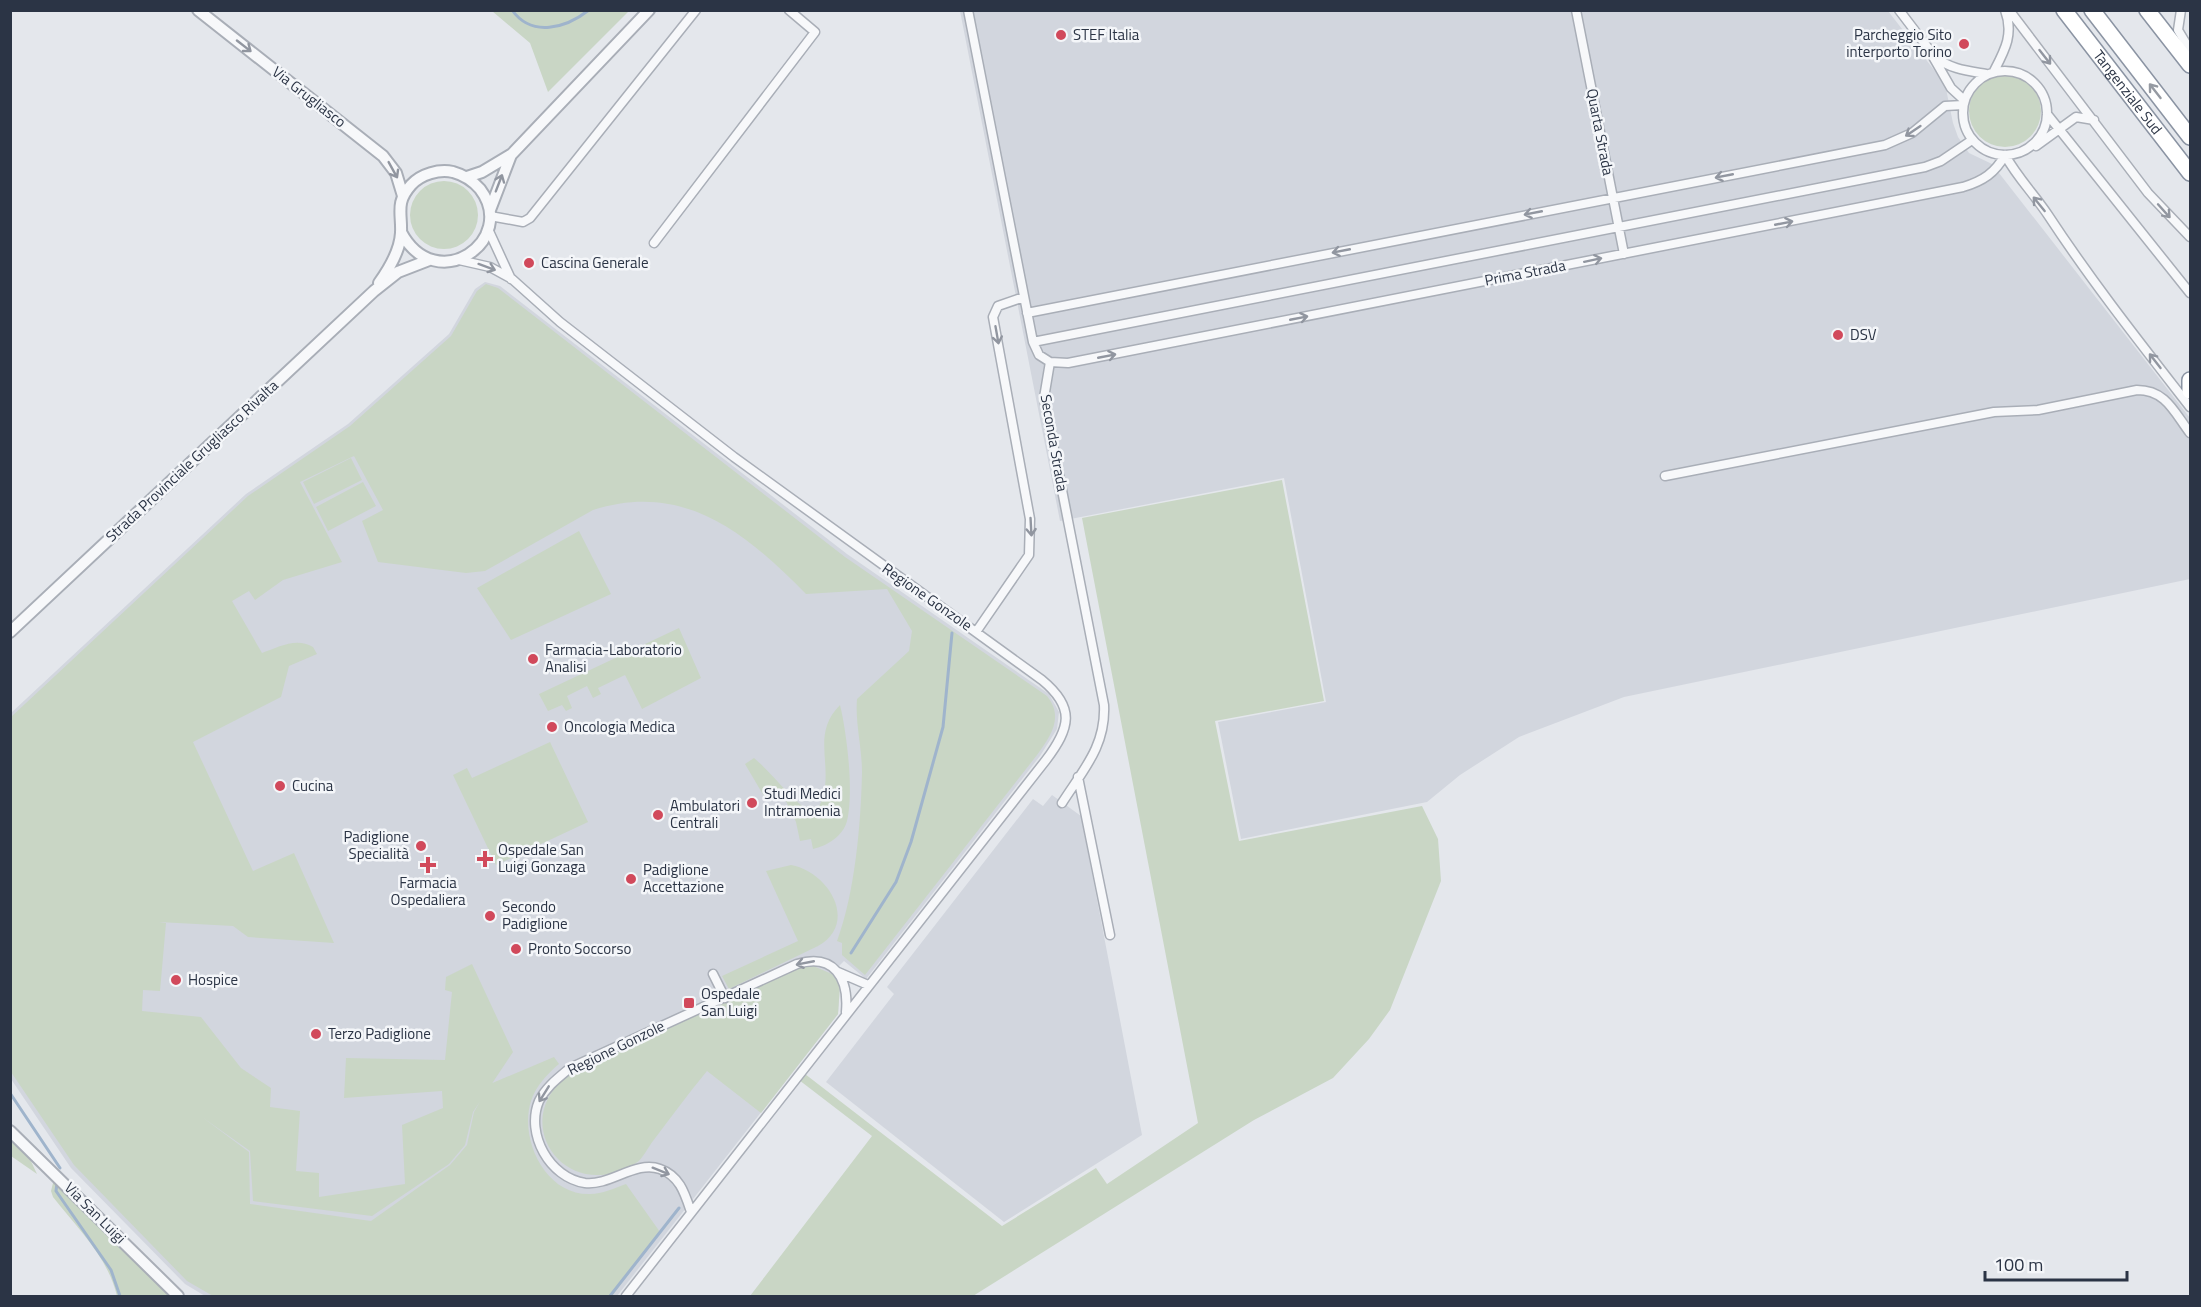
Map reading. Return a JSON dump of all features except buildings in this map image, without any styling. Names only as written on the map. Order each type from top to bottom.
[{"type":"highway","name":"Tangenziale Sud","points":[[2064,10],[2190,173]]},
{"type":"highway","name":"Tangenziale Sud","points":[[2092,10],[2190,137]]},
{"type":"highway","points":[[2147,10],[2190,65]]},
{"type":"highway","points":[[2190,380],[2190,392]]},
{"type":"street","name":"Via Grugliasco","points":[[198,10],[383,156],[396,173],[403,196]]},
{"type":"street","points":[[467,177],[487,169],[512,154],[649,10]]},
{"type":"street","points":[[489,215],[523,222],[530,218],[696,10]]},
{"type":"street","points":[[654,243],[815,32],[789,10]]},
{"type":"street","points":[[968,10],[1033,342],[1039,355],[1050,362]]},
{"type":"street","name":"Quarta Strada","points":[[1576,10],[1624,254]]},
{"type":"street","points":[[1899,10],[1928,48],[1951,88],[1963,102]]},
{"type":"street","points":[[2004,10],[2010,30],[2009,40],[1990,73],[1969,89],[1963,102],[1963,123],[1972,140],[1987,151],[2007,159],[2046,212],[2080,266],[2190,407]]},
{"type":"street","points":[[2009,10],[2148,193],[2190,237]]},
{"type":"street","points":[[2181,10],[2178,30],[2190,50]]},
{"type":"street","points":[[1928,48],[1943,63],[1963,70],[1990,73],[2007,70],[2031,79],[2046,101],[2047,114],[2041,135],[2030,147],[2007,159]]},
{"type":"street","points":[[1027,313],[1885,145],[1912,133],[1945,106],[1963,102]]},
{"type":"street","points":[[2047,114],[2190,293]]},
{"type":"street","points":[[2016,153],[2038,145],[2076,117],[2094,120]]},
{"type":"street","name":"Prima Strada","points":[[1033,342],[1925,167],[1941,161],[1972,140]]},
{"type":"street","name":"Prima Strada","points":[[1050,362],[1068,363],[1963,187],[1976,183],[1996,170],[2007,159],[2038,145]]},
{"type":"street","points":[[401,232],[412,249],[429,260],[444,262],[459,260],[472,253],[482,242],[488,229],[489,215],[512,154]]},
{"type":"street","points":[[374,291],[390,265],[401,232],[399,214],[403,196],[412,184],[424,176],[438,171],[453,172],[467,177],[483,194],[489,215]]},
{"type":"street","name":"Regione Gonzole","points":[[488,229],[512,279]]},
{"type":"street","points":[[374,291],[398,272],[429,260]]},
{"type":"street","name":"Regione Gonzole","points":[[459,260],[490,267],[512,279],[560,322],[734,457],[852,545],[1042,680],[1061,697],[1067,720],[1065,728],[1046,760],[626,1296]]},
{"type":"street","name":"Strada Provinciale Grugliasco Rivalta","points":[[10,632],[374,291]]},
{"type":"street","points":[[976,632],[1024,564],[1031,546],[1030,519],[993,317],[998,306],[1024,297]]},
{"type":"street","name":"Seconda Strada","points":[[1050,362],[1044,398],[1104,705],[1102,737],[1062,802]]},
{"type":"street","points":[[1665,476],[1995,412],[2038,410],[2137,390],[2152,390],[2161,396],[2190,433]]},
{"type":"street","points":[[1078,777],[1110,935]]},
{"type":"street","name":"Regione Gonzole","points":[[691,1212],[681,1184],[660,1168],[645,1167],[596,1183],[573,1180],[555,1168],[538,1141],[536,1117],[546,1090],[570,1068],[797,964],[811,960],[824,962],[836,971],[868,985]]},
{"type":"street","points":[[836,971],[845,984],[846,1013]]},
{"type":"street","points":[[713,974],[725,998]]},
{"type":"street","name":"Via San Luigi","points":[[10,1131],[178,1296]]},
{"type":"shaded area","points":[[960,11],[1888,11],[1945,84],[1953,123],[1958,137],[1969,153],[1992,164],[2190,418],[2190,579],[1624,697],[1519,737],[1460,775],[1427,802],[1241,839],[1218,722],[1326,702],[1284,478],[1060,521]]},
{"type":"shaded area","name":"Ospedale San Luigi Gonzaga","points":[[485,282],[500,286],[847,554],[1049,694],[1059,712],[1057,729],[1040,756],[866,979],[844,961],[832,973],[840,985],[838,1014],[617,1296],[205,1296],[185,1284],[71,1168],[11,1079],[11,713],[246,494],[348,424],[449,334],[475,289]]},
{"type":"shaded area","points":[[1052,795],[1081,816],[1142,1135],[1004,1222],[826,1082],[894,994],[887,987],[1033,799],[1043,806]]},
{"type":"green space","points":[[492,11],[629,11],[548,92],[530,43]]},
{"type":"green space","points":[[2005,75],[2025,81],[2035,91],[2041,111],[2035,131],[2025,141],[2005,147],[1985,141],[1975,131],[1969,111],[1975,91],[1985,81]]},
{"type":"green space","points":[[437,181],[451,181],[463,186],[473,196],[478,215],[473,234],[463,244],[451,249],[437,249],[425,244],[415,234],[410,222],[410,208],[415,196],[425,186]]},
{"type":"green space","points":[[486,284],[498,288],[845,557],[1047,696],[1055,711],[1051,734],[1037,755],[865,975],[842,955],[842,943],[837,941],[853,880],[860,813],[862,772],[857,699],[909,651],[912,631],[887,589],[806,594],[760,551],[736,533],[711,518],[685,508],[656,502],[626,503],[593,510],[485,571],[466,573],[378,562],[362,521],[383,510],[354,456],[300,482],[342,562],[283,580],[255,600],[249,591],[232,601],[262,653],[288,644],[300,643],[313,647],[317,654],[289,666],[281,697],[193,742],[253,871],[294,853],[334,943],[248,937],[233,926],[159,922],[166,923],[160,991],[143,990],[142,1011],[201,1017],[241,1068],[271,1088],[270,1107],[300,1111],[296,1171],[319,1173],[319,1197],[405,1184],[402,1125],[443,1108],[442,1091],[344,1098],[346,1058],[445,1060],[452,992],[445,990],[446,977],[472,964],[513,1052],[492,1083],[554,1057],[559,1064],[536,1090],[528,1116],[529,1132],[539,1162],[548,1175],[560,1185],[574,1192],[595,1194],[626,1184],[660,1232],[612,1296],[213,1296],[187,1281],[74,1165],[11,1072],[11,717],[248,496],[350,426],[451,336],[477,291]],"holes":[[[480,1102],[474,1112],[467,1145],[450,1165],[371,1221],[250,1204],[249,1152],[202,1117],[250,1151],[253,1201],[372,1216],[449,1164],[465,1145],[473,1112]]]},
{"type":"green space","points":[[351,458],[362,480],[314,504],[303,482]]},
{"type":"green space","points":[[1282,480],[1324,701],[1215,721],[1239,841],[1422,806],[1438,839],[1441,881],[1390,1010],[1369,1039],[1333,1078],[1254,1120],[973,1296],[750,1296],[872,1136],[799,1080],[805,1074],[1002,1226],[1096,1168],[1107,1184],[1198,1123],[1082,518]]},
{"type":"green space","points":[[363,482],[376,506],[328,531],[316,507]]},
{"type":"green space","points":[[579,531],[611,594],[511,640],[477,588]]},
{"type":"green space","points":[[679,628],[701,678],[642,709],[625,675],[598,688],[601,694],[593,698],[587,686],[567,696],[572,708],[566,711],[562,705],[548,711],[539,694]]},
{"type":"green space","points":[[840,705],[849,763],[850,795],[847,821],[834,840],[813,849],[811,839],[800,841],[796,822],[781,791],[765,798],[745,764],[754,758],[814,815],[822,800],[825,785],[826,731],[830,718]]},
{"type":"green space","points":[[550,742],[588,822],[496,865],[453,775],[467,768],[472,778]]},
{"type":"green space","points":[[791,865],[817,877],[827,888],[834,900],[837,912],[836,925],[830,936],[818,946],[729,989],[722,976],[798,941],[766,871]]},
{"type":"green space","points":[[811,965],[832,974],[840,985],[838,1014],[761,1113],[707,1071],[636,1163],[610,1174],[587,1174],[567,1166],[552,1152],[544,1134],[543,1114],[550,1094],[568,1076],[799,967]]},
{"type":"green space","points":[[11,1141],[29,1157],[37,1174],[11,1156]]},
{"type":"green space","points":[[54,1179],[170,1296],[117,1296],[107,1268],[53,1197],[51,1191]]},
{"type":"waterway","points":[[512,10],[520,19],[539,27],[570,22],[589,10]]},
{"type":"waterway","points":[[851,953],[896,882],[911,842],[943,727],[952,633]]},
{"type":"waterway","points":[[10,1093],[60,1168]]},
{"type":"waterway","points":[[57,1183],[56,1191],[111,1270],[120,1296]]},
{"type":"waterway","points":[[610,1296],[679,1208]]},
{"type":"place","name":"STEF Italia","points":[[1061,35]]},
{"type":"place","name":"Parcheggio Sito interporto Torino","points":[[1964,44]]},
{"type":"place","name":"Cascina Generale","points":[[529,263]]},
{"type":"place","name":"DSV","points":[[1838,335]]},
{"type":"place","name":"Farmacia-Laboratorio Analisi","points":[[533,659]]},
{"type":"place","name":"Oncologia Medica","points":[[552,727]]},
{"type":"place","name":"Cucina","points":[[280,786]]},
{"type":"place","name":"Studi Medici Intramoenia","points":[[752,803]]},
{"type":"place","name":"Ambulatori Centrali","points":[[658,815]]},
{"type":"place","name":"Padiglione Specialità","points":[[421,846]]},
{"type":"place","name":"Ospedale San Luigi Gonzaga","points":[[485,859]]},
{"type":"place","name":"Farmacia Ospedaliera","points":[[428,865]]},
{"type":"place","name":"Padiglione Accettazione","points":[[631,879]]},
{"type":"place","name":"Secondo Padiglione","points":[[490,916]]},
{"type":"place","name":"Pronto Soccorso","points":[[516,949]]},
{"type":"place","name":"Hospice","points":[[176,980]]},
{"type":"place","name":"Ospedale San Luigi","points":[[689,1003]]},
{"type":"place","name":"Terzo Padiglione","points":[[316,1034]]}]
